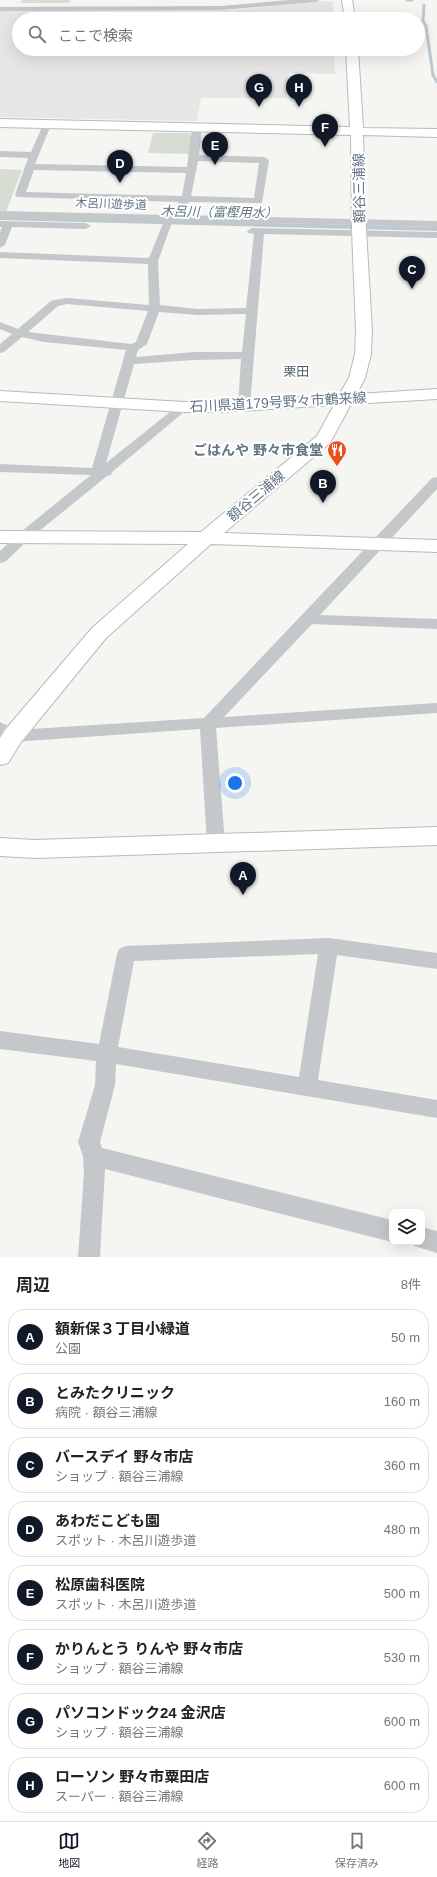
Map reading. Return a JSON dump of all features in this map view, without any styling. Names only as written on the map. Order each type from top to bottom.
[{"type":"main road","points":[[347,0],[349,12]]},
{"type":"main road","name":"額谷三浦線","points":[[5,741],[99,633],[206,538],[324,439],[357,378],[363,354],[364,330],[359,228],[357,131],[352,56]]},
{"type":"main road","points":[[0,123],[437,132]]},
{"type":"main road","name":"石川県道179号野々市鶴来線","points":[[0,396],[184,407],[244,406],[437,394]]},
{"type":"main road","points":[[0,537],[206,538],[437,546]]},
{"type":"main road","points":[[0,847],[35,849],[437,836]]},
{"type":"street","points":[[0,9],[221,8],[316,0]]},
{"type":"street","points":[[46,124],[20,195],[259,201],[264,160],[194,158]]},
{"type":"street","points":[[0,325],[20,333],[46,339],[92,342],[134,348],[141,344],[155,308],[153,262],[169,224],[186,199],[194,158],[197,128]]},
{"type":"street","points":[[0,154],[34,155]]},
{"type":"street","points":[[29,168],[192,170]]},
{"type":"street","name":"木呂川遊歩道","points":[[0,214],[169,224],[359,228],[437,224]]},
{"type":"street","points":[[0,245],[4,224],[118,227]]},
{"type":"street","points":[[150,228],[169,224]]},
{"type":"street","points":[[244,230],[259,231],[359,228],[437,235]]},
{"type":"street","points":[[244,406],[246,356],[252,311],[259,231]]},
{"type":"street","points":[[0,255],[153,262]]},
{"type":"street","points":[[0,350],[55,303],[67,301],[198,312],[252,311]]},
{"type":"street","points":[[102,471],[118,403],[134,348]]},
{"type":"street","points":[[130,361],[194,356],[246,356]]},
{"type":"street","points":[[0,559],[22,538],[102,471],[184,407]]},
{"type":"street","points":[[0,468],[102,471]]},
{"type":"street","points":[[216,844],[208,723],[437,481]]},
{"type":"street","points":[[308,618],[437,624]]},
{"type":"street","points":[[5,741],[208,723],[437,708]]},
{"type":"street","points":[[89,1257],[95,1173],[94,1156],[89,1142],[105,1085],[107,1054],[126,954],[329,946],[437,961]]},
{"type":"street","points":[[307,1088],[329,946]]},
{"type":"street","points":[[0,1040],[107,1054],[437,1110]]},
{"type":"street","points":[[94,1156],[389,1230]]},
{"type":"street","points":[[425,1239],[437,1242]]},
{"type":"shaded area","points":[[22,0],[70,0],[69,3],[21,3]]},
{"type":"shaded area","points":[[327,1],[333,2],[333,12],[12,12],[12,56],[334,56],[335,74],[289,73],[286,98],[201,98],[197,121],[0,117],[0,11],[231,10]]},
{"type":"shaded area","points":[[153,133],[189,133],[193,136],[190,154],[148,153]]},
{"type":"shaded area","points":[[0,169],[22,170],[6,212],[0,212]]},
{"type":"waterway","points":[[407,0],[412,0]]},
{"type":"waterway","points":[[424,5],[424,12]]},
{"type":"waterway","points":[[425,24],[433,75],[437,82]]},
{"type":"waterway","name":"木呂川（富樫用水）","points":[[0,218],[437,229]]},
{"type":"place","name":"パソコンドック24 金沢店","points":[[259,107]]},
{"type":"place","name":"ローソン 野々市粟田店","points":[[299,107]]},
{"type":"place","name":"かりんとう りんや 野々市店","points":[[325,147]]},
{"type":"place","name":"松原歯科医院","points":[[215,165]]},
{"type":"place","name":"あわだこども園","points":[[120,183]]},
{"type":"place","name":"バースデイ 野々市店","points":[[412,289]]},
{"type":"place","name":"ごはんや 野々市食堂","points":[[337,467]]},
{"type":"place","name":"とみたクリニック","points":[[323,503]]},
{"type":"place","name":"額新保３丁目小緑道","points":[[243,895]]},
{"type":"district","name":"栗田","points":[[296,371]]}]
